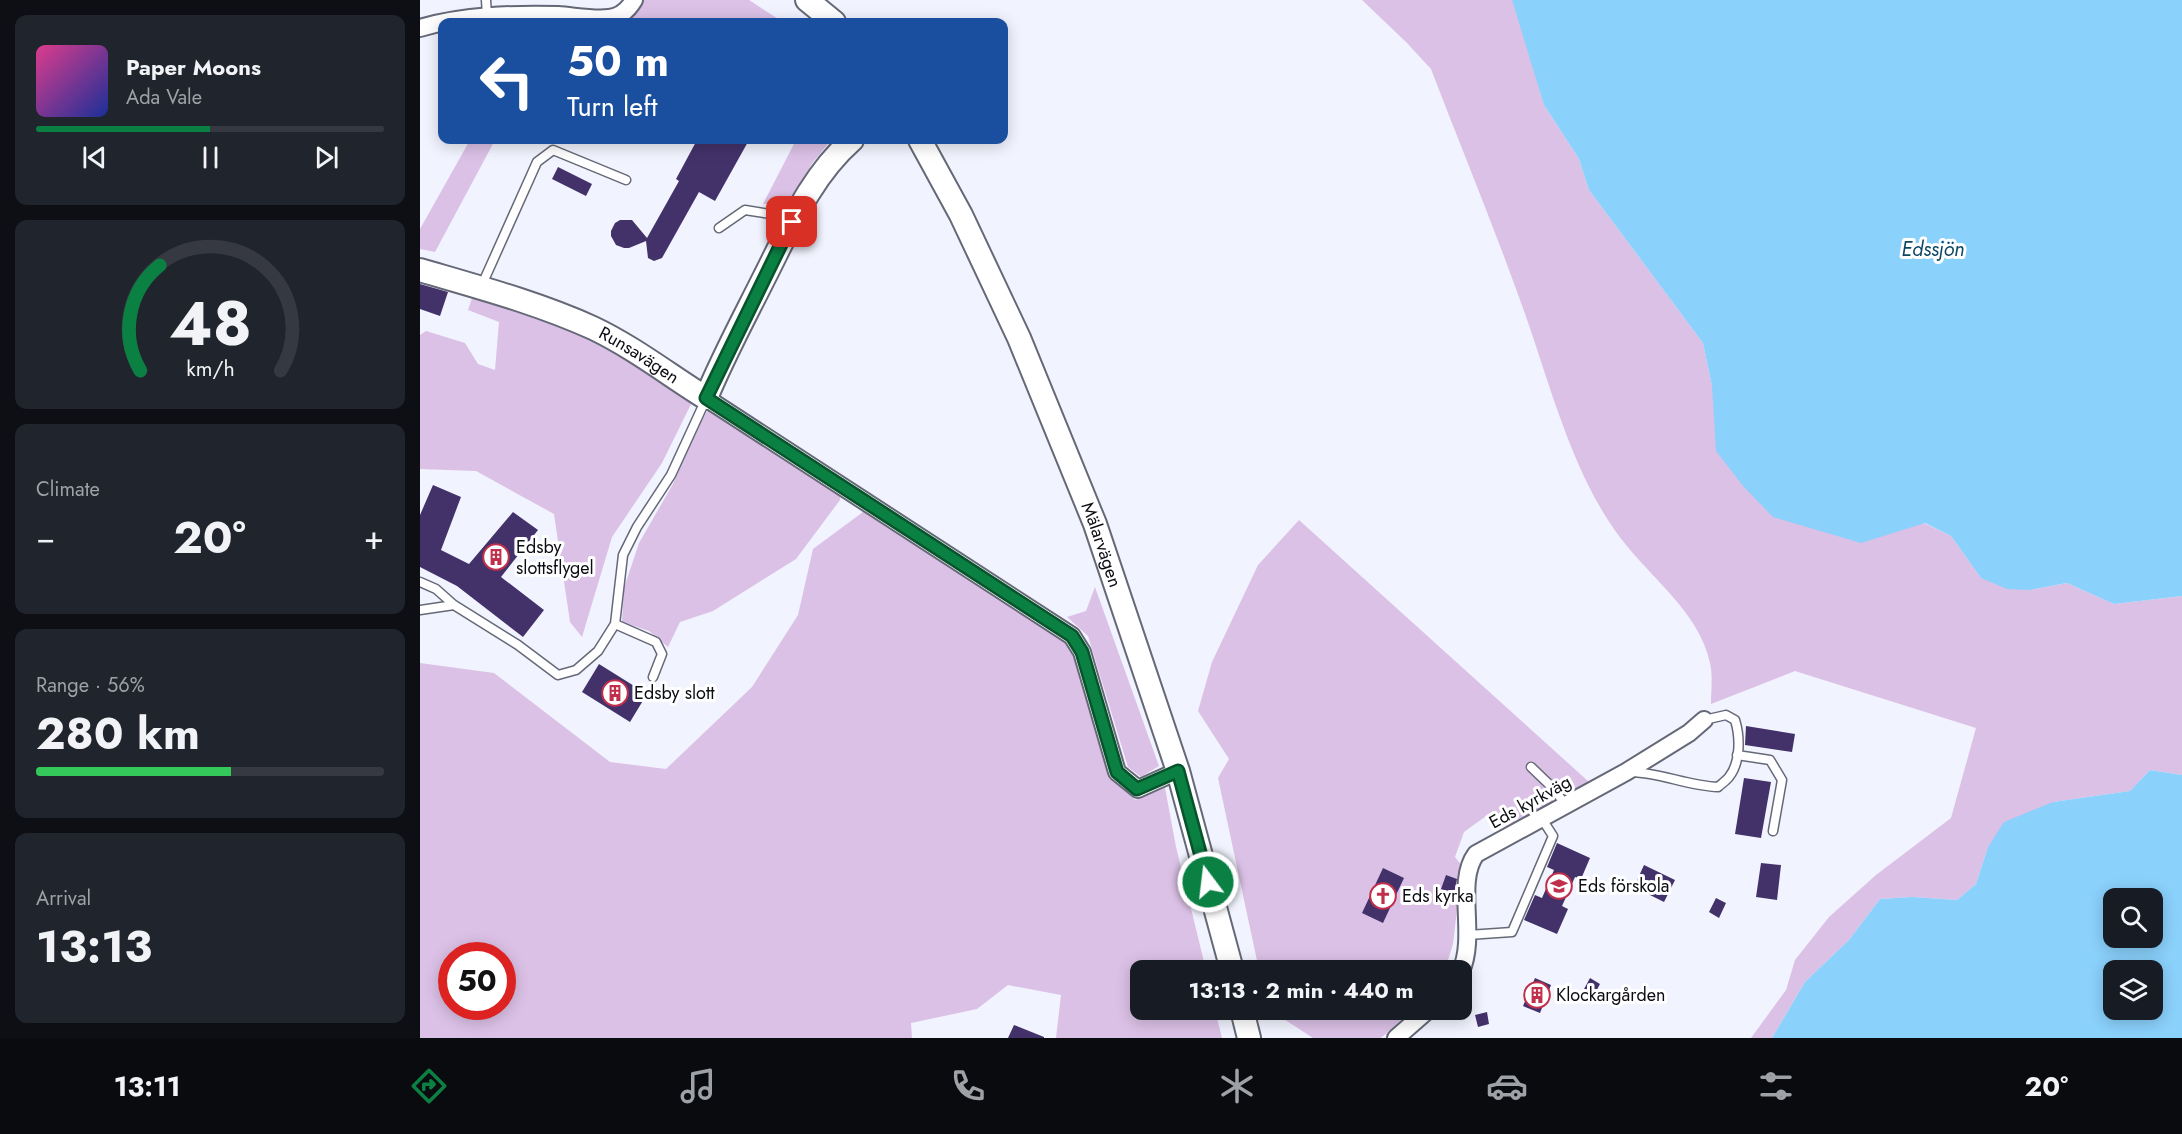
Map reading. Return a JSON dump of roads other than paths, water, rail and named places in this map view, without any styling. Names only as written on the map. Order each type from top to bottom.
[{"type":"main road","points":[[807,0],[829,18]]},
{"type":"main road","points":[[706,398],[807,195],[828,163],[848,144]]},
{"type":"main road","name":"Mälarvägen","points":[[922,144],[961,215],[1019,338],[1095,524],[1178,771],[1229,960]]},
{"type":"main road","name":"Runsavägen","points":[[420,270],[481,287],[594,329],[630,348],[706,398]]},
{"type":"main road","points":[[1244,1020],[1249,1038]]},
{"type":"street","points":[[452,18],[487,8],[535,15],[610,18],[628,11],[634,0]]},
{"type":"street","points":[[420,28],[438,22]]},
{"type":"street","points":[[706,398],[1072,636],[1082,652],[1117,772],[1137,789],[1178,771]]},
{"type":"street","name":"Eds kyrkväg","points":[[1466,960],[1467,885],[1471,862],[1476,854],[1626,772],[1689,733],[1704,720]]},
{"type":"street","points":[[1396,1038],[1417,1020]]},
{"type":"lane","points":[[481,287],[537,162],[554,150],[626,180]]},
{"type":"lane","points":[[719,228],[745,210],[770,214],[792,222]]},
{"type":"lane","points":[[420,582],[436,588],[454,605],[518,645],[558,675],[576,670],[598,651],[615,624],[623,555],[637,526],[671,475],[706,398]]},
{"type":"lane","points":[[420,610],[454,605]]},
{"type":"lane","points":[[615,624],[656,642],[663,654],[653,677]]},
{"type":"lane","points":[[1626,772],[1646,772],[1718,787],[1730,776],[1737,754],[1739,733],[1735,720],[1726,716],[1704,720]]},
{"type":"lane","points":[[1737,754],[1770,760],[1782,780],[1773,831]]},
{"type":"lane","points":[[1531,767],[1555,790],[1565,805]]},
{"type":"lane","points":[[1468,935],[1512,932],[1553,836],[1542,819]]},
{"type":"water","name":"Edssjön","points":[[1512,0],[2182,0],[2182,596],[2114,604],[2067,583],[2030,590],[2007,589],[1981,578],[1951,536],[1925,523],[1861,543],[1773,517],[1743,486],[1716,451],[1712,386],[1703,343],[1589,190],[1579,159],[1544,105]]},
{"type":"water","points":[[2150,770],[2182,775],[2182,1038],[1772,1038],[1805,982],[1849,940],[1880,899],[1912,897],[1957,900],[1976,884],[1988,847],[2004,822],[2053,802],[2130,791]]},
{"type":"place","name":"Edsby slottsflygel","points":[[496,557]]},
{"type":"place","name":"Edsby slott","points":[[615,693]]},
{"type":"place","name":"Eds förskola","points":[[1559,886]]},
{"type":"place","name":"Eds kyrka","points":[[1383,896]]},
{"type":"place","name":"Klockargården","points":[[1537,995]]}]
